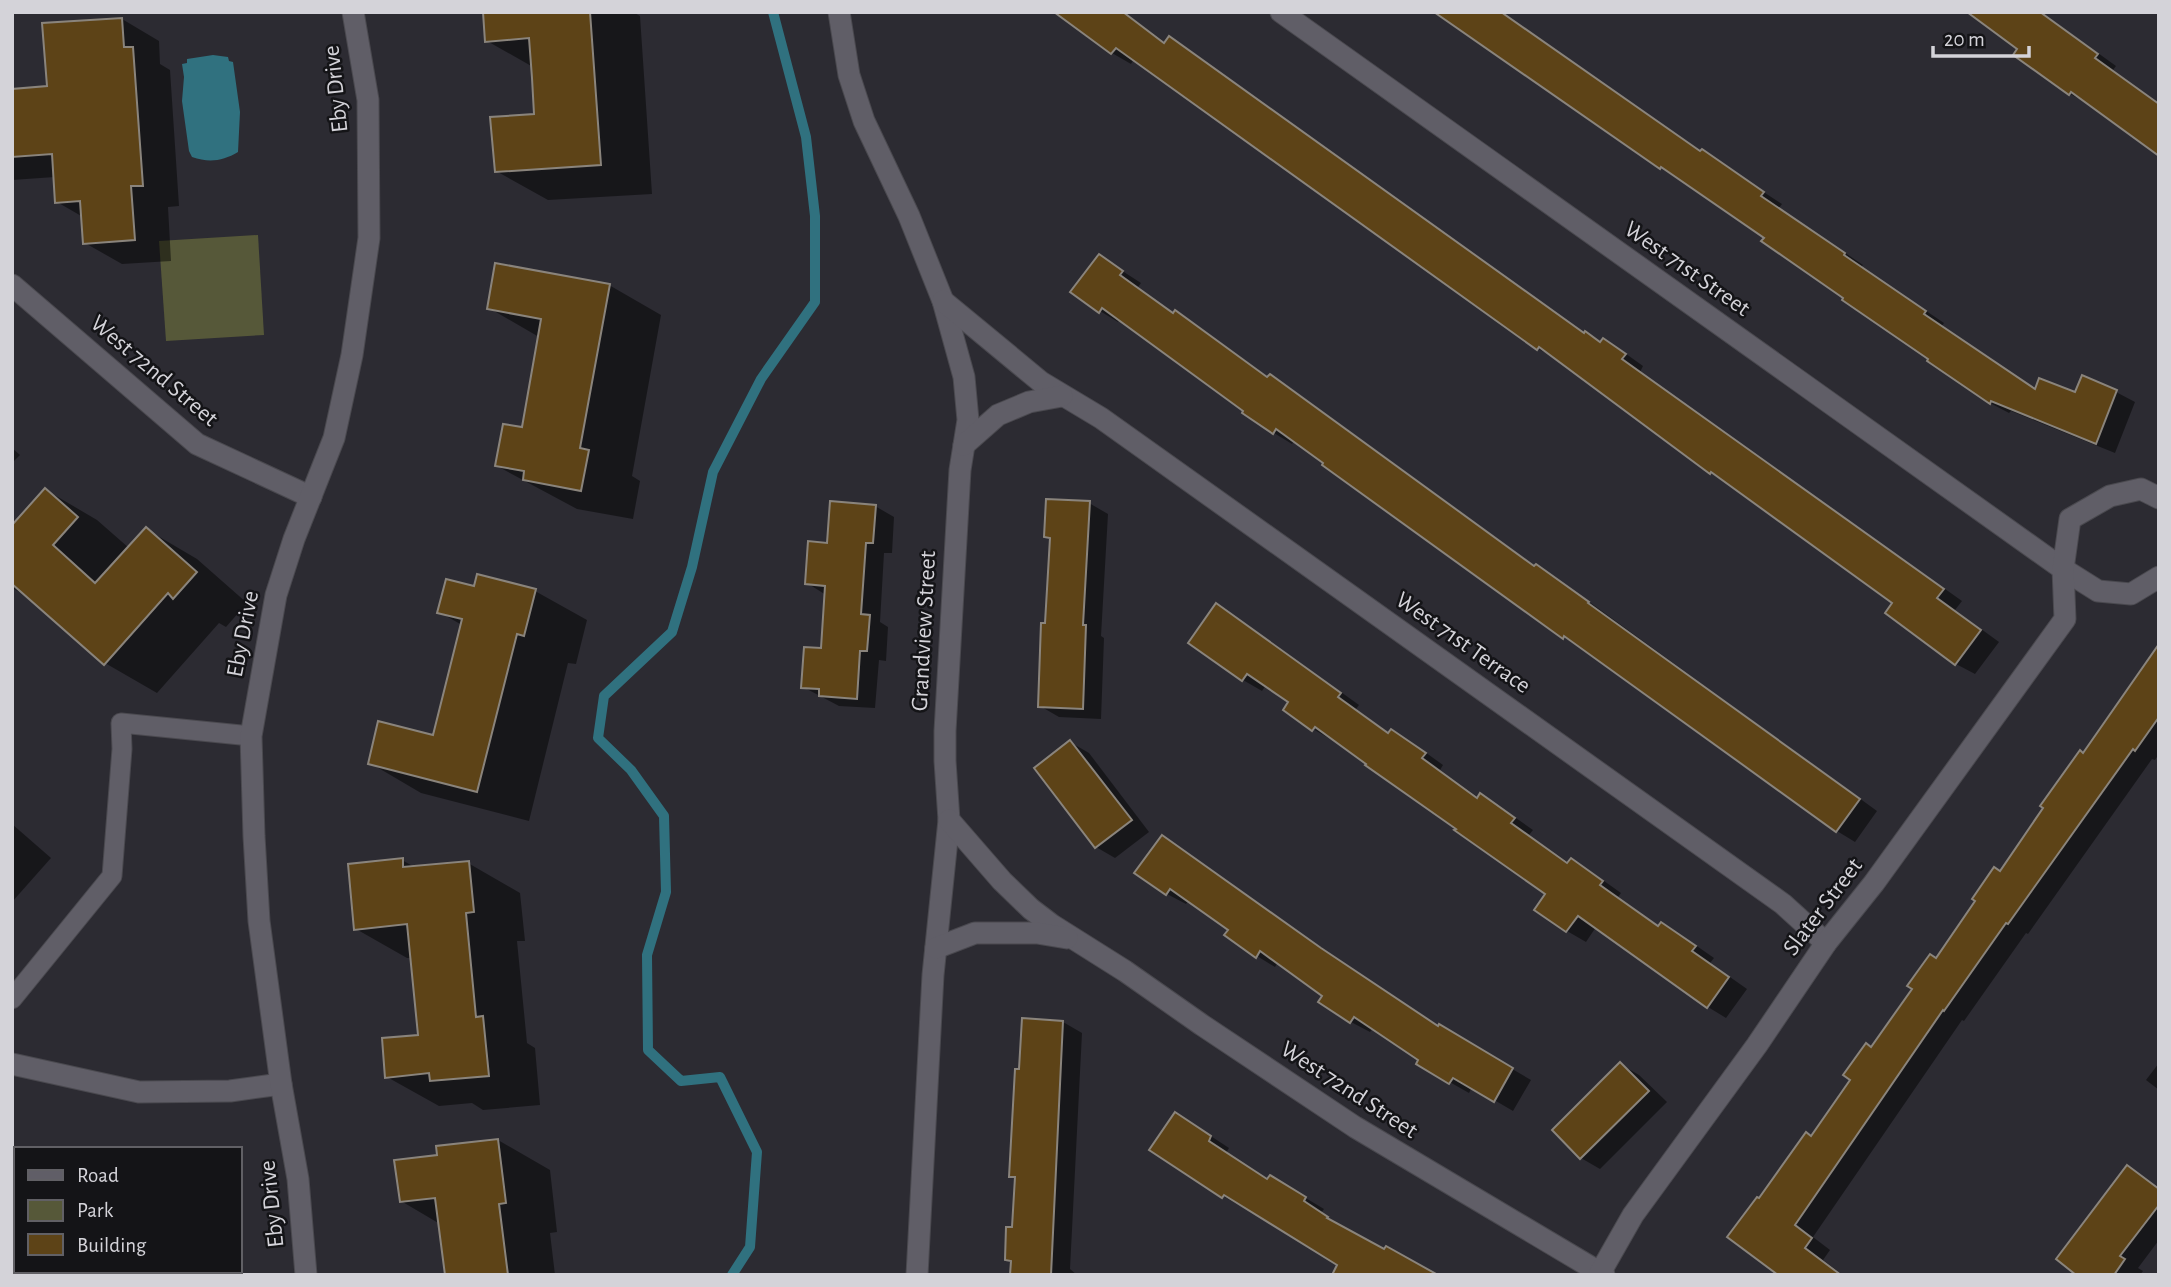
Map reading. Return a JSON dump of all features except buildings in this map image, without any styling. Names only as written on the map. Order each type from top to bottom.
[{"type":"street","name":"Eby Drive","points":[[306,1275],[298,1179],[281,1084],[260,921],[251,736],[276,594],[334,438],[352,355],[369,238],[368,100],[353,12]]},
{"type":"street","name":"Grandview Street","points":[[839,12],[849,75],[864,121],[909,216],[943,301],[964,377],[968,419],[960,470],[945,731],[949,820],[936,948],[917,1275]]},
{"type":"street","name":"West 71st Street","points":[[1281,12],[2063,569],[2098,591],[2131,594],[2159,577]]},
{"type":"street","name":"West 72nd Street","points":[[12,285],[197,444],[311,497]]},
{"type":"street","name":"West 71st Terrace","points":[[943,301],[1007,356],[1062,396],[1101,418],[1783,904],[1826,943]]},
{"type":"street","points":[[964,445],[998,415],[1029,402],[1062,396]]},
{"type":"street","points":[[2063,569],[2070,519],[2110,496],[2141,489],[2159,498]]},
{"type":"street","name":"Slater Street","points":[[1602,1274],[1633,1215],[1757,1045],[1826,943],[1874,883],[2065,619],[2063,569]]},
{"type":"street","name":"West 72nd Street","points":[[949,820],[1002,881],[1031,909],[1074,939],[1355,1127],[1602,1274]]},
{"type":"street","name":"West 72nd Street","points":[[936,948],[975,933],[1037,933],[1074,939]]},
{"type":"street","points":[[12,1064],[139,1091],[230,1091],[281,1084]]},
{"type":"lane","points":[[12,999],[112,876],[122,749],[121,723],[251,736]]},
{"type":"green space","points":[[258,235],[264,335],[166,341],[159,241]]},
{"type":"water","points":[[213,55],[228,57],[229,61],[233,62],[240,112],[238,152],[221,159],[198,159],[192,157],[189,151],[182,101],[182,64],[187,63],[187,59]]},
{"type":"waterway","points":[[732,1275],[750,1247],[757,1152],[720,1077],[681,1081],[648,1050],[647,955],[666,892],[664,816],[631,770],[598,738],[604,696],[672,632],[692,567],[713,472],[761,379],[815,302],[815,216],[806,137],[773,12]]}]
